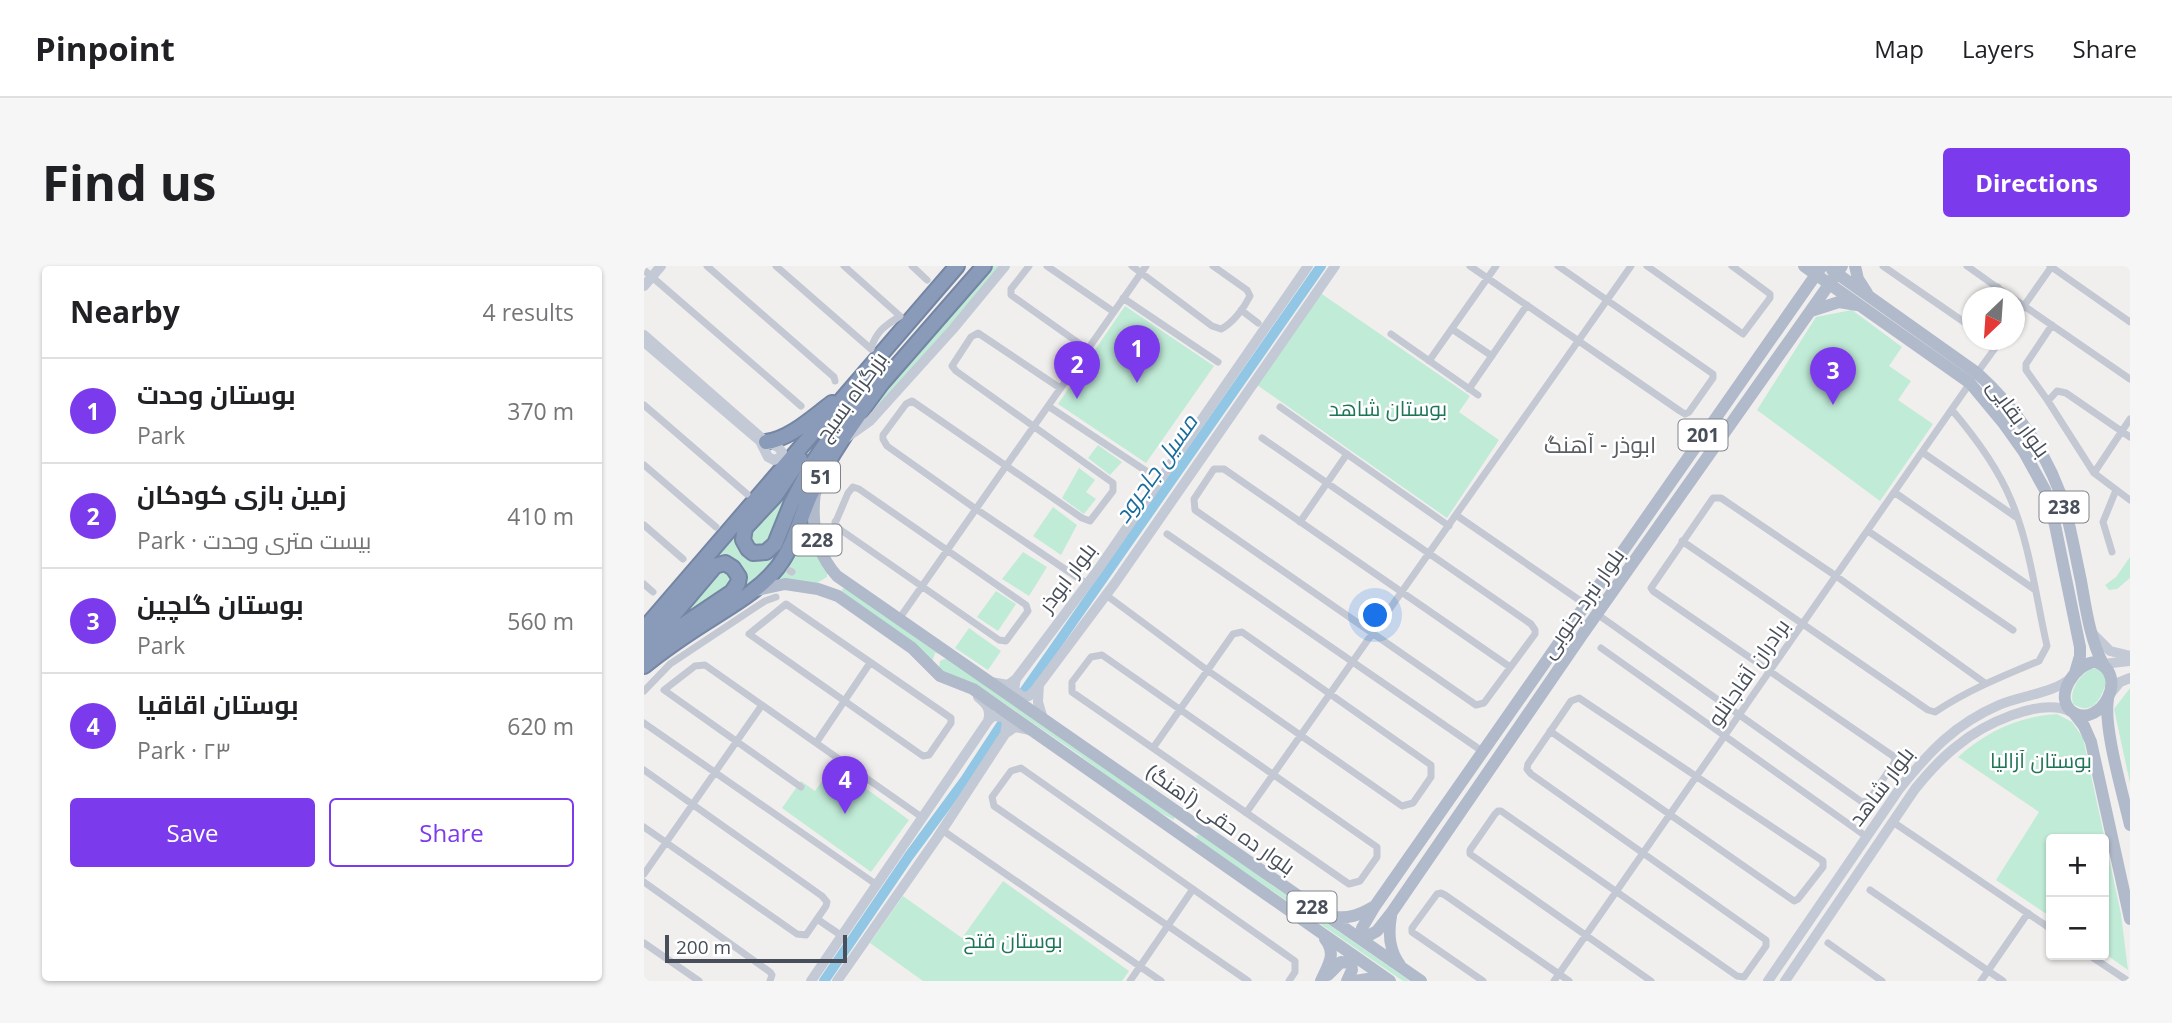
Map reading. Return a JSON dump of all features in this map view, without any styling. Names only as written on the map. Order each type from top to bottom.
[{"type":"highway","name":"بزرگراه بسیج","points":[[644,629],[957,266]]},
{"type":"highway","name":"بزرگراه بسیج","points":[[644,666],[686,634],[753,591],[777,568],[790,549],[815,488],[841,442],[882,383],[984,266]]},
{"type":"highway","points":[[823,422],[775,496],[745,528],[743,540],[748,550],[753,553],[761,553],[773,547],[795,495],[828,440],[874,384],[897,367]]},
{"type":"highway","points":[[763,442],[774,441],[803,424],[849,389]]},
{"type":"highway","points":[[644,646],[715,566],[725,563],[733,568],[739,577],[736,588],[668,635],[644,656]]},
{"type":"main road","points":[[644,286],[648,273],[661,266]]},
{"type":"main road","points":[[841,442],[870,421],[1005,266]]},
{"type":"main road","name":"بلوار ابوذر","points":[[1016,680],[1087,584],[1308,266]]},
{"type":"main road","name":"بلوار ابوذر","points":[[1036,689],[1106,595],[1335,266]]},
{"type":"main road","points":[[1793,306],[1800,284],[1796,266]]},
{"type":"main road","name":"بلوار بقایی","points":[[1804,266],[1829,272],[1865,301],[1974,378],[1993,387],[2019,419],[2054,478],[2066,512],[2091,633],[2102,664]]},
{"type":"main road","points":[[1810,311],[1839,302],[1865,301],[1855,266]]},
{"type":"main road","name":"بلوار نبرد جنوبی","points":[[1375,906],[1793,306],[1829,272]]},
{"type":"main road","name":"بلوار نبرد جنوبی","points":[[1392,912],[1810,311],[1829,272]]},
{"type":"main road","points":[[644,335],[763,442]]},
{"type":"main road","points":[[644,342],[763,442]]},
{"type":"main road","name":"بلوار بقایی","points":[[1974,378],[2045,490],[2080,647],[2075,673]]},
{"type":"main road","name":"228","points":[[815,488],[812,513],[815,535],[819,549],[833,571],[1039,716]]},
{"type":"main road","points":[[838,596],[834,590],[836,584],[847,583]]},
{"type":"main road","name":"228","points":[[753,591],[785,584],[818,589],[838,596],[912,648],[940,676],[973,689],[1030,729]]},
{"type":"main road","points":[[2091,633],[2110,650],[2130,658]]},
{"type":"main road","points":[[2130,658],[2082,666],[2075,673],[2065,698],[2069,708],[2084,726],[2091,742],[2130,919]]},
{"type":"main road","points":[[2102,664],[2109,669],[2113,678],[2106,712],[2130,825]]},
{"type":"main road","name":"بلوار شاهد","points":[[1768,981],[1882,815],[1923,760],[1944,738],[1965,722],[2001,704],[2061,685],[2075,673]]},
{"type":"main road","points":[[2074,713],[2088,716],[2094,714],[2120,682],[2130,678]]},
{"type":"main road","points":[[995,685],[1016,680]]},
{"type":"main road","points":[[1016,680],[1014,688],[1018,694],[1026,697],[1036,689],[1039,716]]},
{"type":"main road","points":[[961,685],[984,702],[989,710],[988,722]]},
{"type":"main road","name":"بلوار شاهد","points":[[1785,981],[1915,789],[1937,763],[1959,744],[1986,727],[2017,714],[2056,706],[2074,713]]},
{"type":"main road","points":[[811,981],[993,716],[1003,718],[1007,722],[1005,734]]},
{"type":"main road","name":"بلوار ده حقی (آهنگ)","points":[[1039,716],[1421,981]]},
{"type":"main road","points":[[837,981],[1005,734],[1015,727],[1030,729]]},
{"type":"main road","name":"بلوار ده حقی (آهنگ)","points":[[1030,729],[1388,981]]},
{"type":"main road","points":[[1152,814],[1168,823],[1176,824],[1179,818],[1176,811]]},
{"type":"main road","points":[[1882,815],[1894,822]]},
{"type":"main road","points":[[1192,844],[1189,835],[1194,830],[1220,842]]},
{"type":"main road","points":[[1318,910],[1332,917],[1342,918],[1354,916],[1375,906]]},
{"type":"main road","name":"201","points":[[1375,906],[1362,928],[1368,936],[1377,931],[1392,912]]},
{"type":"main road","points":[[1392,912],[1389,926],[1391,950],[1405,970]]},
{"type":"main road","points":[[1317,931],[1327,940],[1332,952],[1323,981]]},
{"type":"main road","points":[[1323,981],[1335,966],[1345,961],[1352,967],[1347,981]]},
{"type":"main road","points":[[1355,981],[1374,978],[1388,981]]},
{"type":"street","points":[[707,266],[835,379]]},
{"type":"street","points":[[776,266],[868,346],[880,328],[897,313],[844,266]]},
{"type":"street","points":[[912,266],[927,280]]},
{"type":"street","points":[[1029,266],[1010,292],[1014,298],[1087,349]]},
{"type":"street","points":[[1047,266],[1114,312]]},
{"type":"street","points":[[1132,266],[1144,269],[1217,328],[1225,328],[1250,296],[1247,290],[1213,266]]},
{"type":"street","points":[[1470,266],[1685,414],[1689,412],[1713,378],[1713,374],[1558,266]]},
{"type":"street","points":[[1429,361],[1496,266]]},
{"type":"street","points":[[1246,813],[1631,266]]},
{"type":"street","points":[[1647,266],[1742,334],[1770,294],[1732,266]]},
{"type":"street","points":[[1883,266],[1962,321]]},
{"type":"street","points":[[1967,266],[1998,287]]},
{"type":"street","points":[[2130,323],[2051,266],[2025,306],[2130,379]]},
{"type":"street","points":[[899,619],[1144,269]]},
{"type":"street","points":[[648,273],[801,407]]},
{"type":"street","points":[[1123,298],[1218,362]]},
{"type":"street","points":[[1469,389],[1527,305]]},
{"type":"street","points":[[1241,310],[1258,323]]},
{"type":"street","points":[[2052,325],[2026,364],[2026,370],[2049,401],[2094,473],[2130,500]]},
{"type":"street","points":[[1452,329],[1492,356]]},
{"type":"street","points":[[1060,388],[982,334],[975,333],[971,337],[952,366],[1113,483],[1112,491],[1093,518],[1086,520],[912,401],[906,404],[883,439],[887,446],[1087,584]]},
{"type":"street","points":[[1391,334],[1478,395]]},
{"type":"street","name":"برادران آقاجانلو","points":[[1556,977],[1994,350]]},
{"type":"street","points":[[2049,401],[2057,391],[2066,393],[2130,437]]},
{"type":"street","points":[[644,405],[747,495]]},
{"type":"street","points":[[1048,406],[1149,473]]},
{"type":"street","points":[[1280,407],[1449,526]]},
{"type":"street","points":[[1682,541],[1802,625],[1928,710],[1935,712],[1958,696],[2039,661],[2047,646],[2011,500],[1996,469],[1976,438],[1952,410]]},
{"type":"street","points":[[2094,473],[2130,419]]},
{"type":"street","points":[[1262,438],[1531,624],[1535,635],[1484,703],[1476,705],[1195,510],[1194,499],[1214,470],[1224,469],[1510,667]]},
{"type":"street","points":[[1922,452],[2017,517]]},
{"type":"street","points":[[1300,522],[1347,454]]},
{"type":"street","points":[[644,465],[716,527]]},
{"type":"street","points":[[851,488],[859,489],[948,549],[1026,605],[1026,617],[1012,637],[1006,641],[999,640],[838,527],[835,522],[851,488]]},
{"type":"street","points":[[2112,552],[2102,522],[2116,490]]},
{"type":"street","points":[[1894,492],[2034,589]]},
{"type":"street","points":[[1597,614],[1862,802],[1869,800],[1895,759],[1651,588],[1713,498],[1721,498],[1986,683]]},
{"type":"street","points":[[1456,515],[1585,604]]},
{"type":"street","points":[[644,525],[683,559]]},
{"type":"street","points":[[1868,531],[2013,630]]},
{"type":"street","points":[[1167,534],[1482,751]]},
{"type":"street","points":[[644,584],[653,592]]},
{"type":"street","points":[[1106,595],[1207,670],[1402,806],[1413,803],[1431,777],[1432,765],[1242,632],[1233,634],[1207,670],[1180,708],[1153,748]]},
{"type":"street","points":[[644,691],[670,664],[765,601],[776,597]]},
{"type":"street","points":[[786,604],[951,719],[951,723],[929,755],[923,756],[844,702],[749,633],[786,604]]},
{"type":"street","points":[[1601,648],[1867,837]]},
{"type":"street","points":[[1102,656],[1180,708],[1377,847],[1377,857],[1360,881],[1349,884],[1246,813],[1072,692],[1072,682],[1091,657],[1102,656]]},
{"type":"street","points":[[816,743],[870,663]]},
{"type":"street","points":[[800,787],[663,690],[695,666],[705,665],[923,818]]},
{"type":"street","points":[[1550,731],[1796,901],[1824,863],[1697,776],[1579,698],[1575,698],[1550,731],[1527,769],[1767,943],[1744,977],[1740,977],[1498,810],[1470,850],[1470,854],[1650,981]]},
{"type":"street","points":[[644,874],[762,705]]},
{"type":"street","points":[[644,723],[877,885]]},
{"type":"street","points":[[1248,981],[994,806],[992,797],[1011,771],[1021,768],[1295,961],[1295,972],[1289,981]]},
{"type":"street","points":[[644,770],[822,896],[827,902],[826,906],[806,935],[797,934],[644,827]]},
{"type":"street","points":[[1894,822],[2046,926]]},
{"type":"street","points":[[942,830],[1161,981]]},
{"type":"street","points":[[644,882],[770,972],[771,981]]},
{"type":"street","points":[[1130,981],[1193,889]]},
{"type":"street","points":[[1870,890],[2003,981]]},
{"type":"street","points":[[1483,981],[1412,932],[1412,928],[1437,894],[1441,893],[1556,977],[1569,981]]},
{"type":"street","points":[[1981,981],[2028,913]]},
{"type":"street","points":[[817,919],[842,936]]},
{"type":"street","points":[[644,943],[698,981]]},
{"type":"street","points":[[1828,943],[1882,981]]},
{"type":"street","points":[[2096,960],[2127,981]]},
{"type":"green space","points":[[989,266],[1001,266],[869,419],[891,381]]},
{"type":"green space","name":"بوستان شاهد","points":[[1319,292],[1470,396],[1459,412],[1499,440],[1447,518],[1257,385]]},
{"type":"green space","points":[[1125,306],[1214,366],[1146,463],[1058,404]]},
{"type":"green space","points":[[1852,310],[1902,347],[1889,366],[1911,381],[1898,400],[1933,424],[1880,501],[1757,410],[1816,317]]},
{"type":"green space","points":[[880,369],[882,370],[856,402],[773,543],[760,549],[750,543],[750,529],[806,454]]},
{"type":"green space","points":[[1098,445],[1122,462],[1110,475],[1088,458]]},
{"type":"green space","points":[[1079,468],[1095,480],[1086,492],[1096,499],[1084,514],[1062,498]]},
{"type":"green space","points":[[813,470],[788,536],[777,555],[762,572],[732,595],[740,588],[729,560],[700,576],[785,477],[740,534],[764,558]]},
{"type":"green space","points":[[1053,507],[1077,525],[1061,555],[1033,536]]},
{"type":"green space","points":[[809,515],[827,577],[817,583],[770,583]]},
{"type":"green space","points":[[1023,552],[1047,567],[1029,596],[1002,579]]},
{"type":"green space","points":[[2130,557],[2130,578],[2117,589],[2109,590],[2105,585],[2116,577]]},
{"type":"green space","points":[[724,567],[736,581],[657,641],[717,568]]},
{"type":"green space","points":[[845,588],[939,654],[935,653],[932,663],[842,591]]},
{"type":"green space","points":[[996,591],[1016,604],[998,631],[977,617]]},
{"type":"green space","points":[[969,628],[1001,651],[988,670],[955,648]]},
{"type":"green space","points":[[948,659],[1159,806],[1174,817],[1174,820],[1144,804],[1078,754],[974,683],[945,674],[939,668],[940,661]]},
{"type":"green space","points":[[2090,669],[2099,669],[2107,679],[2096,703],[2092,707],[2080,707],[2073,704],[2072,694],[2079,680]]},
{"type":"green space","points":[[2130,688],[2130,783],[2114,709]]},
{"type":"green space","name":"بوستان آزالیا","points":[[2057,714],[2072,722],[2083,738],[2104,834],[2046,834],[2046,914],[1996,880],[2039,812],[1958,757],[1980,740],[2004,727],[2043,715]]},
{"type":"green space","points":[[834,765],[909,820],[871,872],[782,808],[801,781],[815,791]]},
{"type":"green space","points":[[1196,835],[1200,835],[1410,981],[1403,981],[1197,839]]},
{"type":"green space","name":"بوستان آزالیا","points":[[2109,858],[2121,914],[2128,970],[2109,957]]},
{"type":"green space","name":"بوستان فتح","points":[[1003,881],[1129,971],[1122,981],[923,981],[870,943],[903,896],[962,938]]},
{"type":"waterway","name":"مسیل جاجرود","points":[[1023,693],[1321,266]]},
{"type":"waterway","name":"مسیل جاجرود","points":[[824,981],[1001,725]]},
{"type":"place","name":"بوستان وحدت","points":[[1137,383]]},
{"type":"place","name":"زمین بازی کودکان","points":[[1077,399]]},
{"type":"place","name":"بوستان گلچین","points":[[1833,405]]},
{"type":"place","name":"بوستان اقاقیا","points":[[845,814]]},
{"type":"district","name":"ابوذر - آهنگ","points":[[1600,444]]}]
